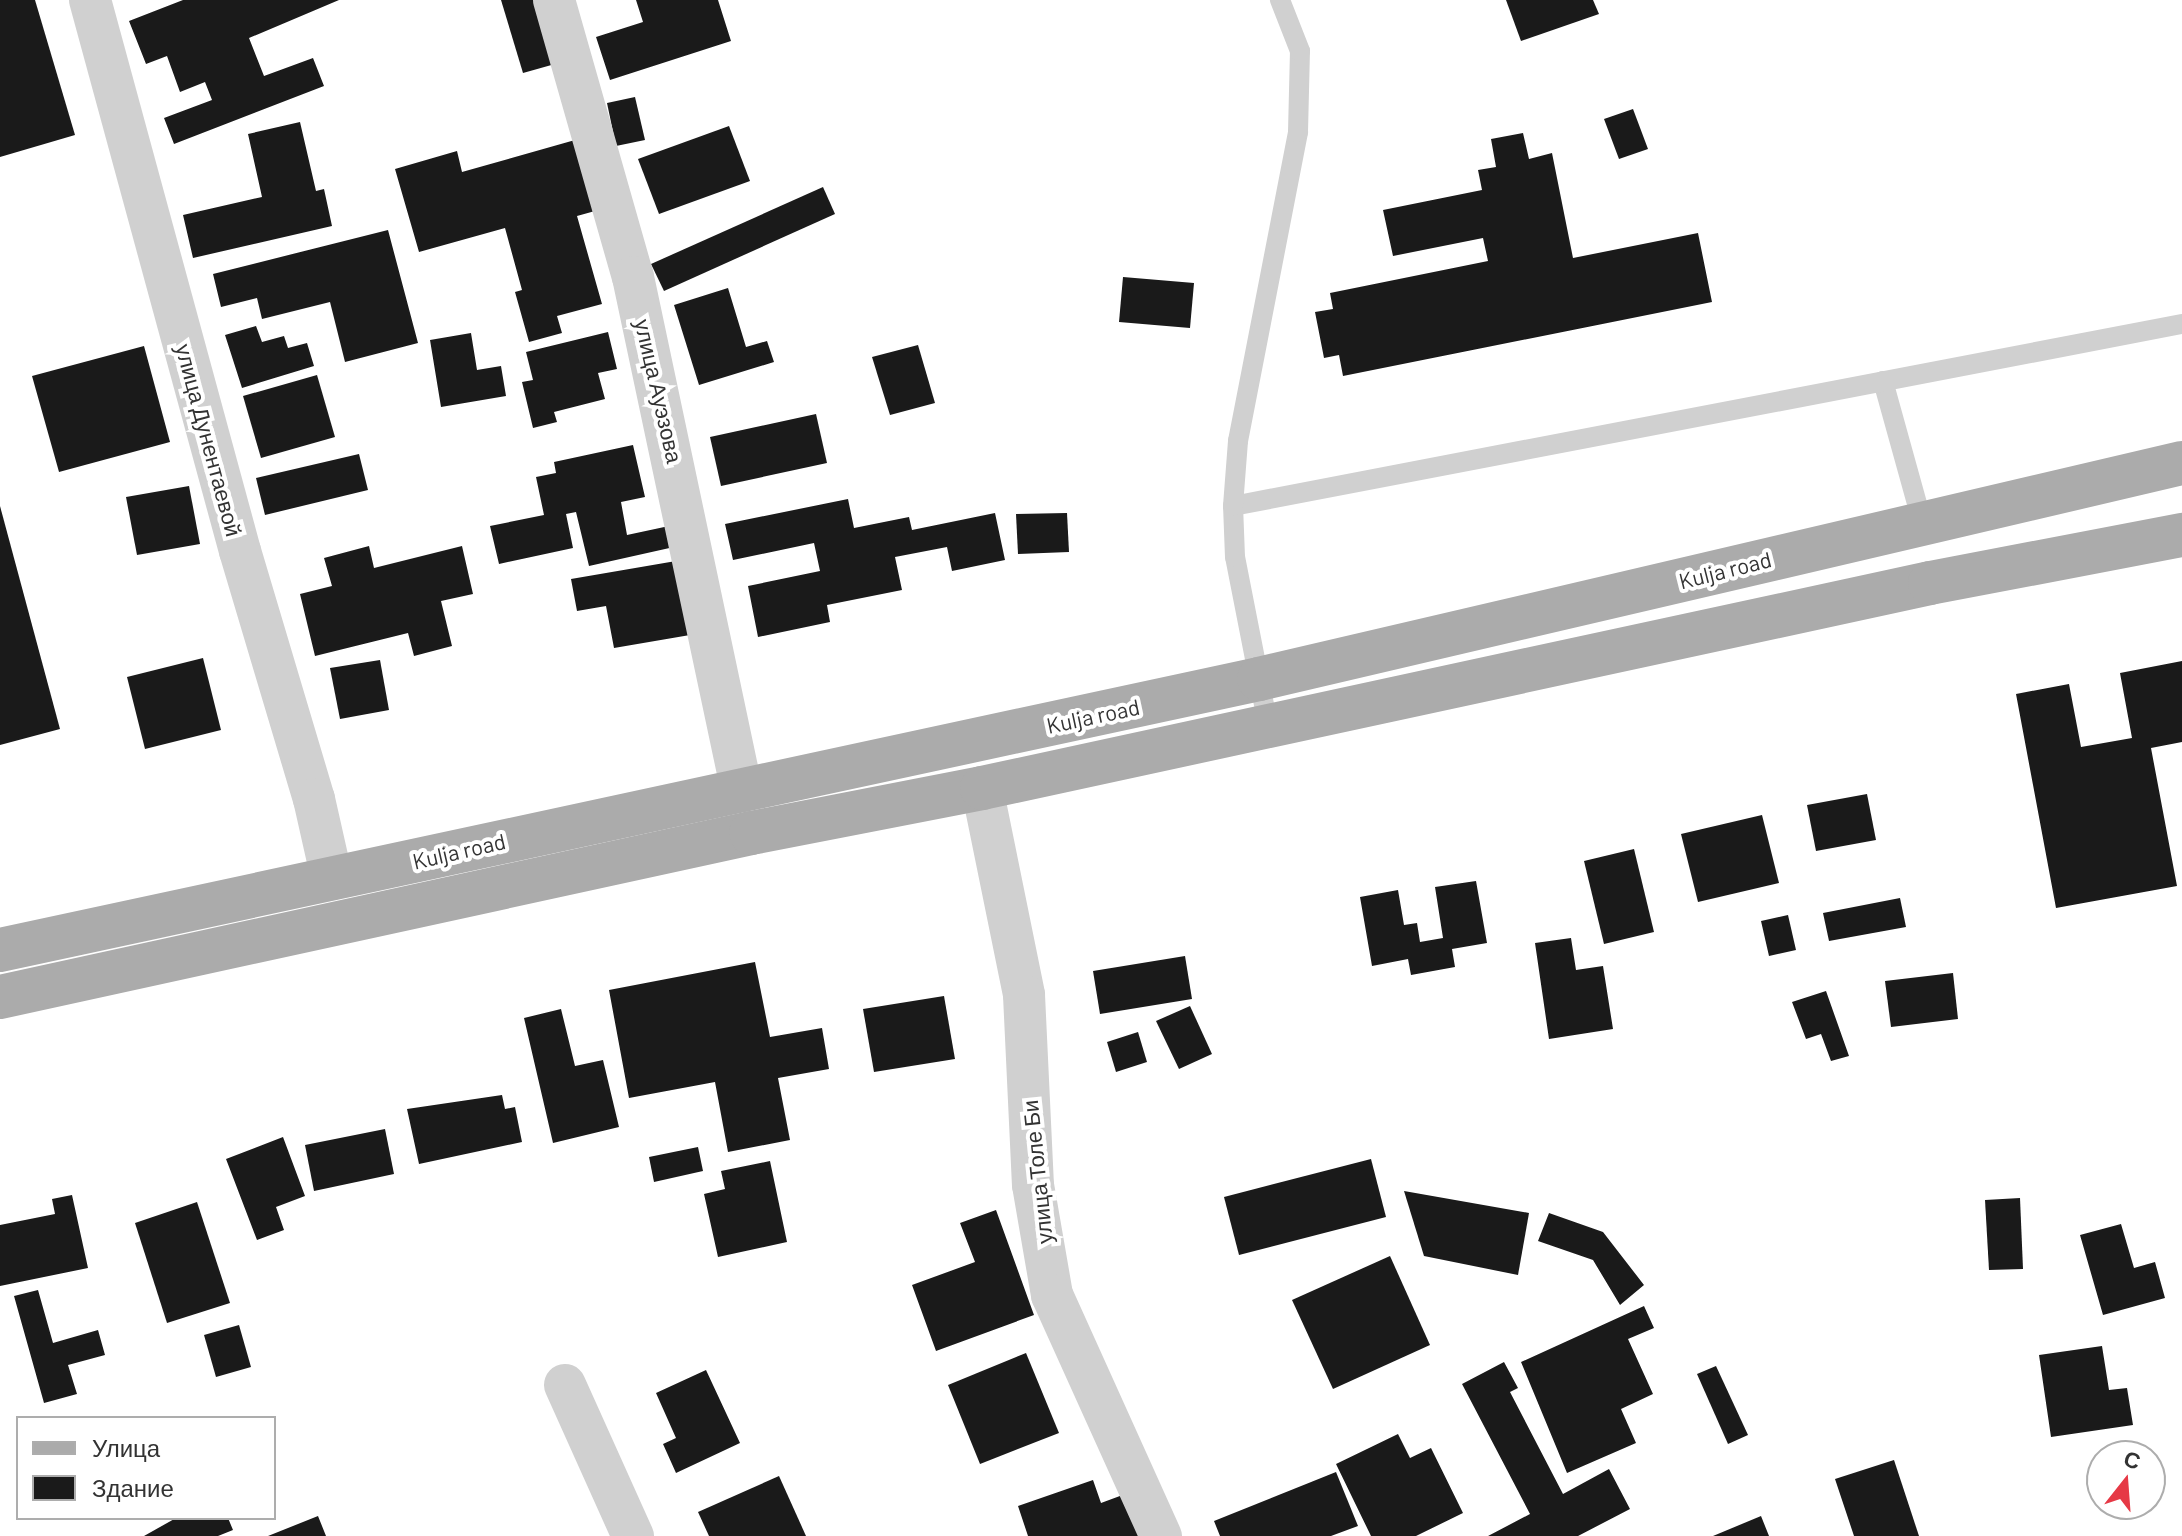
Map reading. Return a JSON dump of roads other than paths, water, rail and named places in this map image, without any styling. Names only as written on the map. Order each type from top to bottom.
[{"type":"main road","name":"Kulja road","points":[[0,950],[741,787],[1259,679],[2182,463]]},
{"type":"main road","name":"Kulja road","points":[[0,997],[751,833],[982,788],[1930,583],[2182,535]]},
{"type":"street","name":"улица Дунентаевой","points":[[90,0],[240,551],[314,799],[332,879]]},
{"type":"street","name":"улица Ауэзова","points":[[554,0],[633,277],[741,787]]},
{"type":"street","name":"улица Толе Би","points":[[982,788],[1024,995],[1033,1185],[1052,1295],[1161,1536]]},
{"type":"street","points":[[565,1385],[633,1536]]},
{"type":"lane","points":[[1268,725],[1235,557],[1233,506],[1238,441],[1298,132],[1300,51],[1280,0]]},
{"type":"lane","points":[[1233,506],[2182,324]]},
{"type":"lane","points":[[1883,381],[1922,522]]}]
